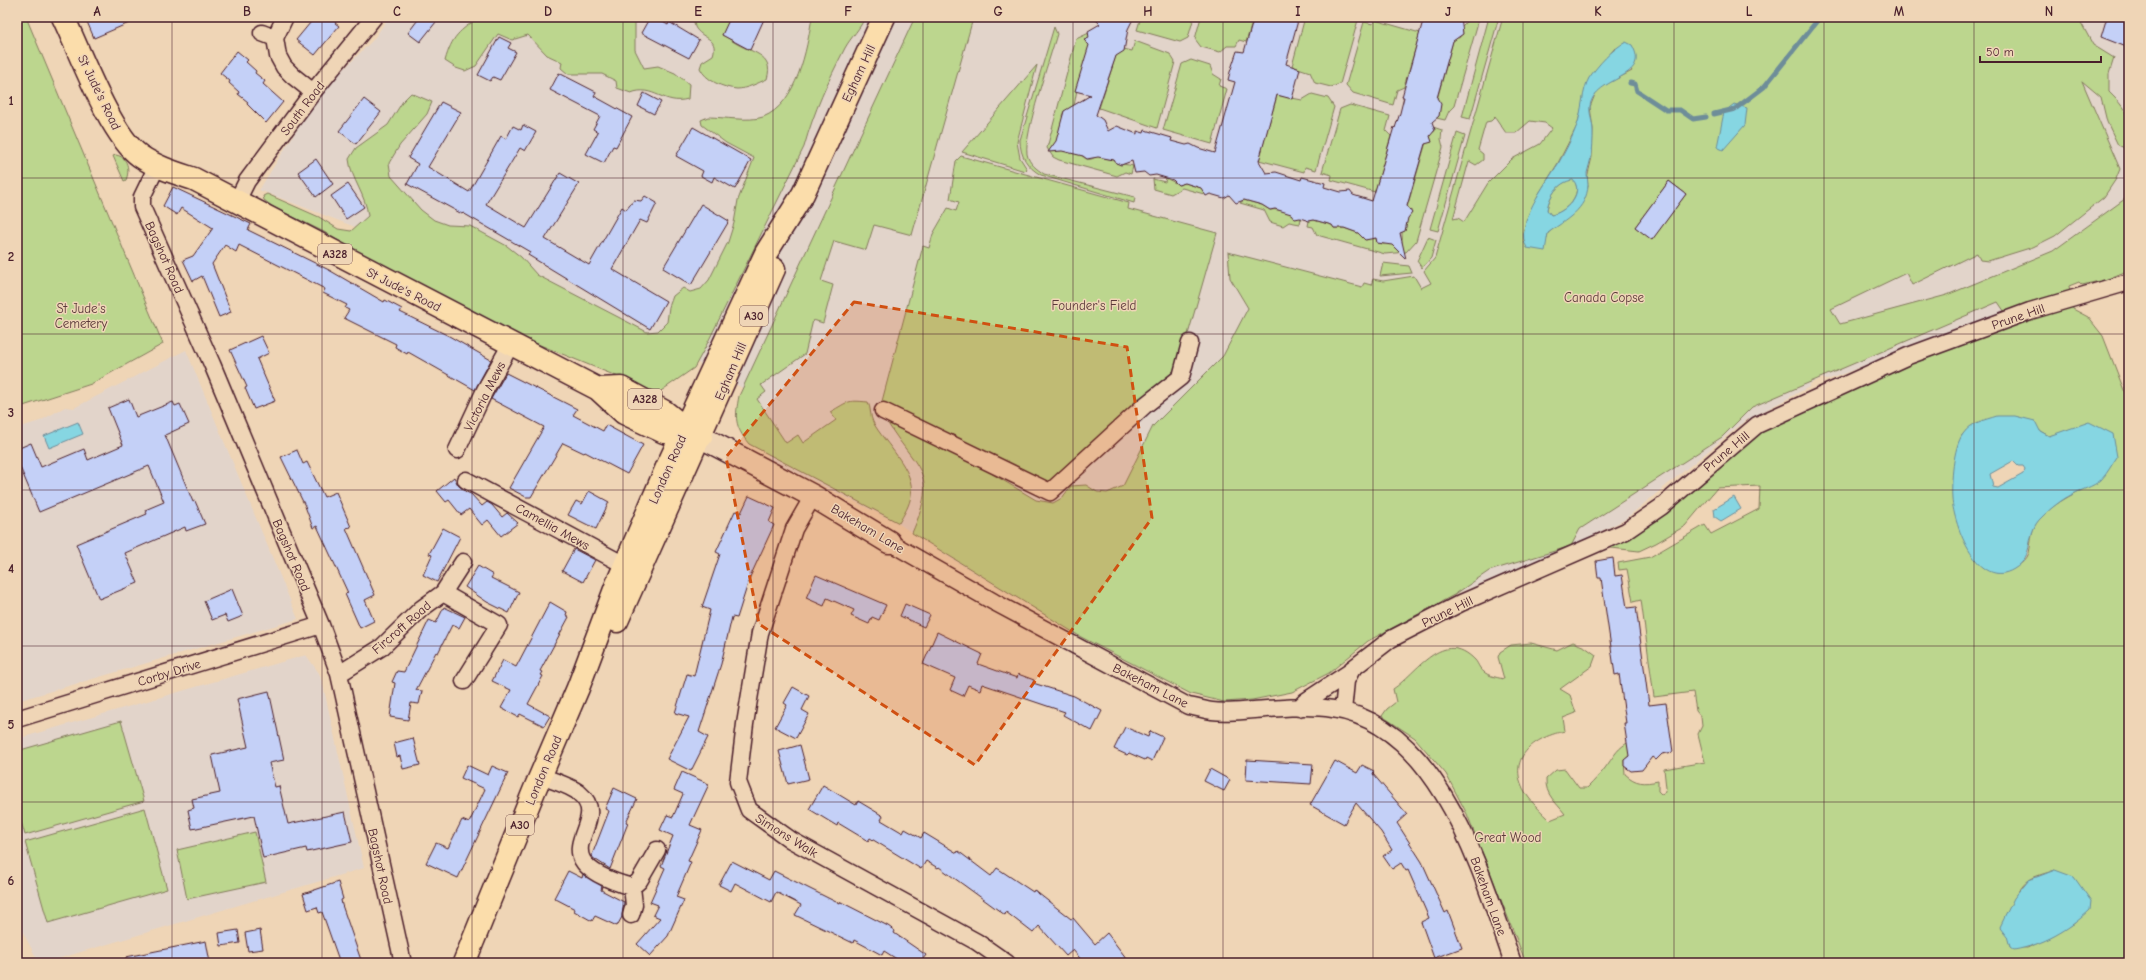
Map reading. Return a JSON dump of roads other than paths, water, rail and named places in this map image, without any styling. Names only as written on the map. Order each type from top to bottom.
[{"type":"main road","name":"St Jude's Road","points":[[63,17],[112,122],[139,156],[157,166],[194,179],[236,203],[598,389],[621,388],[665,412],[693,433]]},
{"type":"main road","name":"Egham Hill","points":[[693,433],[794,225],[803,194],[884,17]]},
{"type":"main road","name":"London Road","points":[[464,963],[540,776],[578,688],[693,433]]},
{"type":"street","points":[[285,17],[268,36],[284,67],[313,92]]},
{"type":"street","name":"South Road","points":[[236,203],[247,181],[313,92],[374,17]]},
{"type":"street","name":"Bagshot Road","points":[[157,166],[142,197],[142,206],[202,339],[321,625],[339,674],[402,963]]},
{"type":"street","name":"Prune Hill","points":[[1299,708],[1306,701],[1350,672],[1355,665],[1391,639],[1425,621],[1626,531],[1661,507],[1757,425],[1908,356],[2030,311],[2129,282]]},
{"type":"street","points":[[883,411],[1050,492],[1144,406],[1181,377],[1190,343]]},
{"type":"street","name":"Victoria Mews","points":[[457,450],[485,390],[512,344]]},
{"type":"street","name":"Bakeham Lane","points":[[693,433],[813,496],[889,542],[994,602],[1188,706],[1213,711],[1230,712],[1299,708],[1343,711],[1366,718],[1389,732],[1426,770],[1443,794],[1474,854],[1513,963]]},
{"type":"street","name":"Camellia Mews","points":[[466,480],[632,569]]},
{"type":"street","name":"Simons Walk","points":[[813,496],[794,529],[760,633],[745,724],[738,782],[749,810],[791,840],[977,942],[1007,963]]},
{"type":"street","name":"Fircroft Road","points":[[339,674],[382,647],[421,609],[443,593],[463,562]]},
{"type":"street","name":"Fircroft Road","points":[[443,593],[499,625],[464,680]]},
{"type":"street","name":"Corby Drive","points":[[17,719],[321,625]]},
{"type":"street","points":[[1343,711],[1346,682],[1350,672]]},
{"type":"street","points":[[540,776],[579,792],[586,802],[590,817],[579,848],[579,857],[583,864],[600,876],[632,887]]},
{"type":"street","points":[[632,887],[639,881],[657,850]]},
{"type":"street","points":[[631,915],[634,905],[632,887]]},
{"type":"water","points":[[1626,42],[1632,45],[1636,56],[1635,65],[1629,72],[1601,88],[1594,96],[1590,106],[1593,128],[1593,144],[1592,155],[1587,173],[1587,194],[1584,201],[1574,214],[1548,233],[1545,251],[1527,248],[1524,239],[1524,228],[1527,217],[1539,193],[1558,164],[1573,135],[1579,120],[1583,95],[1589,78],[1601,63]],"holes":[[[1573,180],[1577,191],[1572,202],[1562,211],[1551,215],[1547,210],[1555,190],[1568,181]]]},
{"type":"water","points":[[1734,104],[1747,108],[1745,125],[1723,150],[1717,147],[1724,112]]},
{"type":"water","points":[[1997,416],[2015,416],[2035,421],[2040,431],[2049,436],[2089,422],[2113,434],[2117,457],[2101,480],[2094,485],[2063,499],[2042,517],[2033,530],[2028,551],[2021,564],[2014,569],[2001,573],[1989,571],[1979,564],[1970,552],[1957,524],[1952,499],[1953,465],[1957,447],[1963,434],[1966,430],[1978,422]],"holes":[[[2013,461],[2018,466],[2023,466],[2025,469],[2023,474],[1998,488],[1993,487],[1990,474]]]},
{"type":"water","points":[[78,422],[83,434],[49,448],[44,436]]},
{"type":"water","points":[[1734,497],[1741,509],[1721,521],[1715,517],[1714,509]]},
{"type":"water","points":[[2055,870],[2074,877],[2091,901],[2090,910],[2055,936],[2025,948],[2014,950],[2010,947],[2007,936],[2000,927],[2014,898],[2029,880]]},
{"type":"waterway","points":[[1714,114],[1735,109],[1764,87],[1820,17]]},
{"type":"waterway","points":[[1630,83],[1635,84],[1637,91],[1666,110],[1680,110],[1693,119],[1706,117]]},
{"type":"park label","name":"Canada Copse","points":[[1604,297]]},
{"type":"park label","name":"Founder's Field","points":[[1094,305]]},
{"type":"park label","name":"St Jude's Cemetery","points":[[81,316]]},
{"type":"park label","name":"Great Wood","points":[[1508,837]]}]
